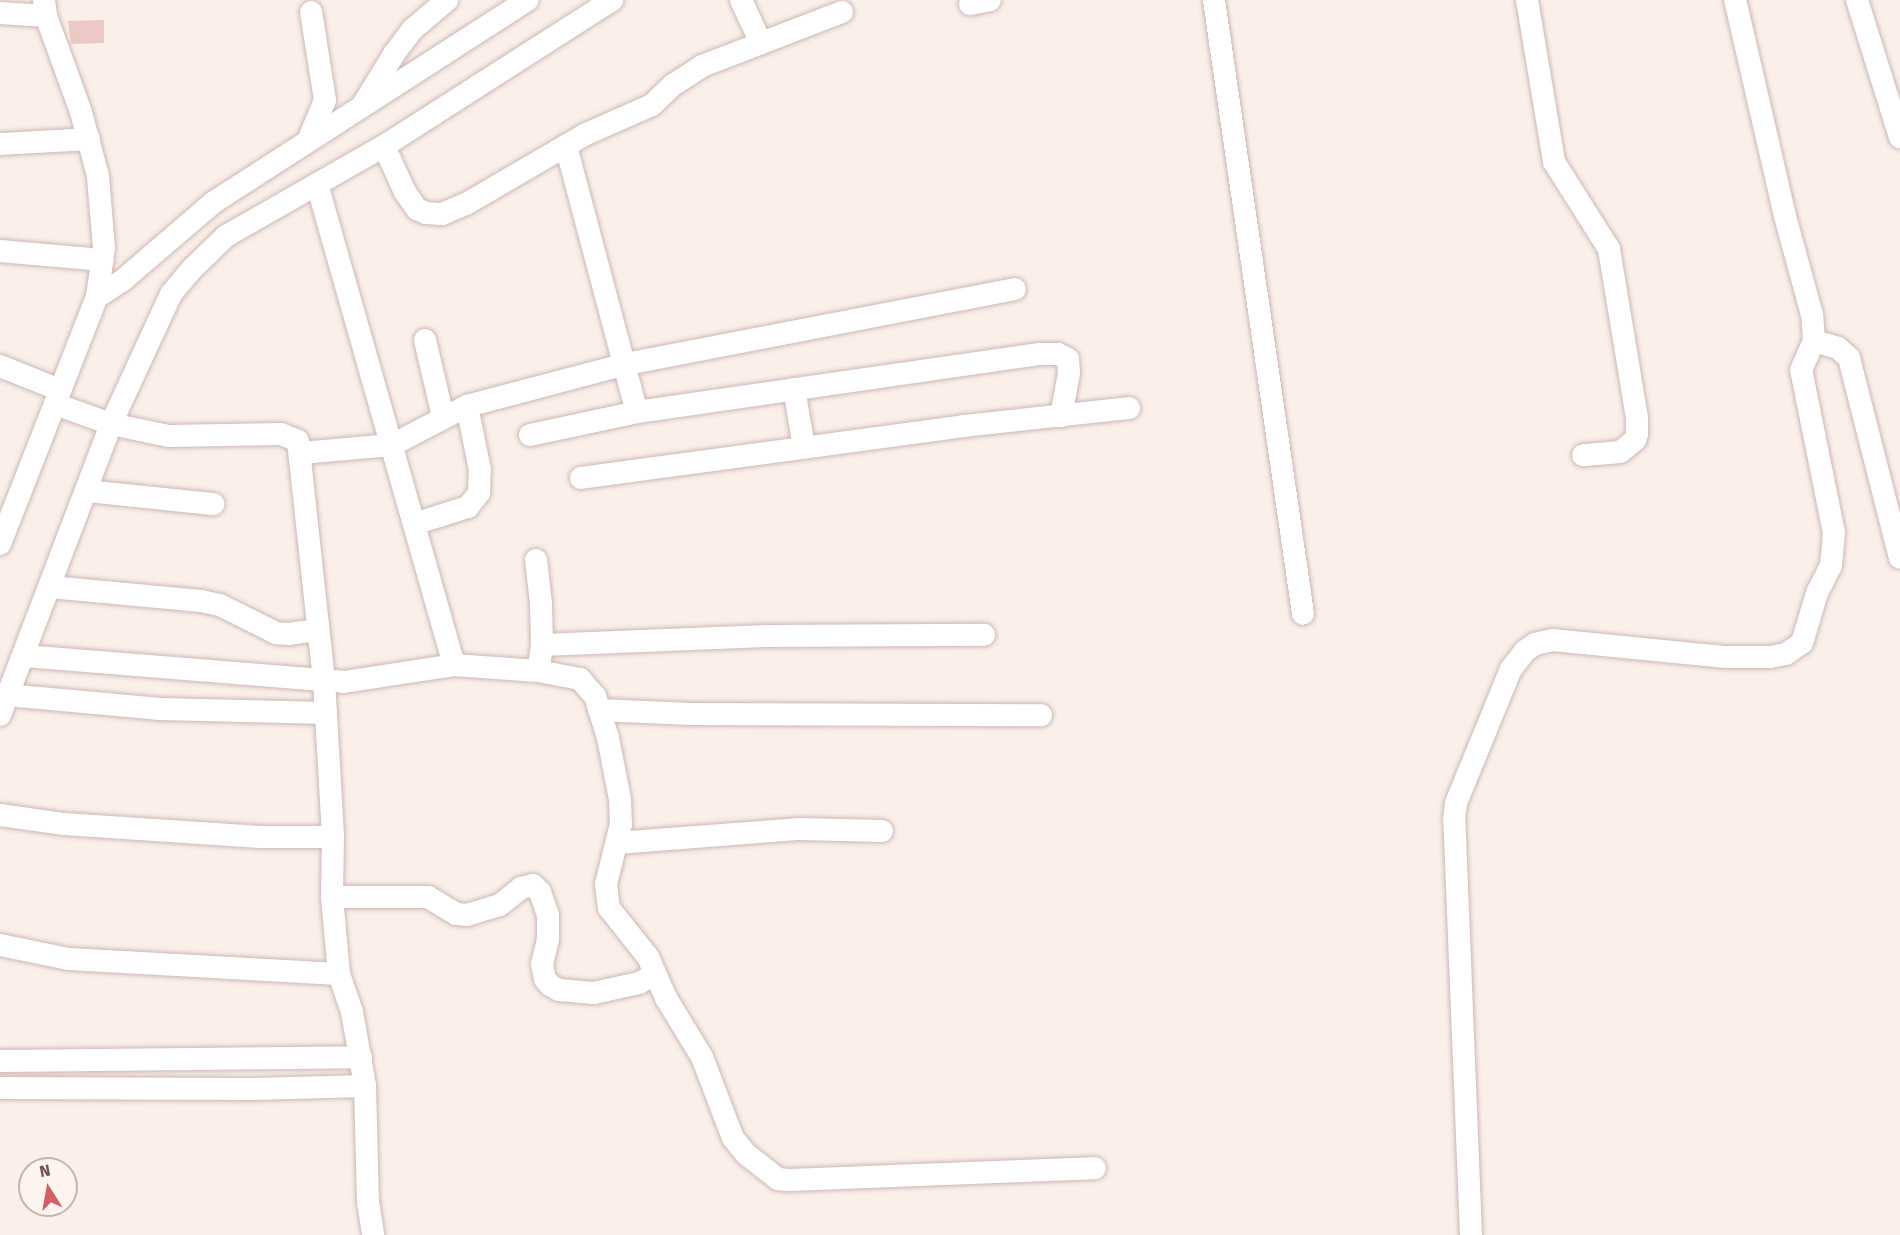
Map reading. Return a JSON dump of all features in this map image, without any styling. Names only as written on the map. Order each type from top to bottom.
[{"type":"street","points":[[362,107],[400,45],[435,8],[447,0]]},
{"type":"street","points":[[97,297],[123,280],[214,202],[527,0]]},
{"type":"street","points":[[326,712],[4,705],[87,491],[95,418],[171,294],[191,270],[226,236],[384,146],[612,0]]},
{"type":"street","points":[[741,0],[761,43]]},
{"type":"street","points":[[1214,0],[1303,614]]},
{"type":"street","points":[[1527,0],[1554,162],[1610,249],[1637,418],[1635,440],[1620,452],[1583,456]]},
{"type":"street","points":[[1471,1235],[1453,846],[1456,803],[1511,669],[1525,651],[1535,644],[1563,640],[1726,657],[1770,657],[1786,654],[1802,643],[1817,593],[1831,566],[1834,533],[1801,370],[1814,340],[1812,315],[1785,216],[1735,0]]},
{"type":"street","points":[[1857,0],[1900,137]]},
{"type":"street","points":[[0,13],[45,8],[89,139],[98,176],[103,219],[102,260],[97,297],[0,544]]},
{"type":"street","points":[[308,142],[325,100],[311,12]]},
{"type":"street","points":[[384,146],[405,192],[417,209],[426,213],[442,214],[466,204],[566,146],[652,105],[673,85],[702,66],[842,12]]},
{"type":"street","points":[[0,144],[89,139]]},
{"type":"street","points":[[566,146],[637,412]]},
{"type":"street","points":[[317,184],[454,665]]},
{"type":"street","points":[[0,251],[102,260]]},
{"type":"street","points":[[301,453],[392,445],[410,438],[443,417],[467,406],[626,364],[1015,289]]},
{"type":"street","points":[[424,340],[443,417]]},
{"type":"street","points":[[1814,340],[1838,348],[1849,358],[1900,558]]},
{"type":"street","points":[[530,435],[637,412],[1058,354],[1068,359],[1069,365],[1061,416]]},
{"type":"street","points":[[0,366],[95,418],[169,436],[287,435],[298,441],[324,680],[333,837],[332,897],[339,974],[352,1012],[365,1086],[368,1202],[373,1235]]},
{"type":"street","points":[[794,389],[804,447]]},
{"type":"street","points":[[414,524],[468,507],[479,494],[480,470],[467,406]]},
{"type":"street","points":[[581,478],[804,447],[1129,408]]},
{"type":"street","points":[[87,491],[213,504]]},
{"type":"street","points":[[536,560],[542,645],[538,671]]},
{"type":"street","points":[[50,586],[201,601],[220,605],[276,633],[288,634],[318,630]]},
{"type":"street","points":[[542,645],[766,636],[984,635]]},
{"type":"street","points":[[24,656],[324,680],[354,680],[454,665],[538,671],[580,679],[595,696],[608,738],[620,799],[621,824],[606,884],[609,908],[648,957],[666,998],[702,1057],[733,1138],[746,1154],[778,1179],[1095,1168]]},
{"type":"street","points":[[599,710],[691,714],[1041,715]]},
{"type":"street","points":[[0,815],[64,824],[261,837],[333,837]]},
{"type":"street","points":[[617,843],[800,829],[882,831]]},
{"type":"street","points":[[332,897],[419,896],[437,902],[456,914],[467,915],[500,905],[521,888],[533,885],[540,892],[548,915],[548,939],[542,964],[545,979],[550,985],[559,990],[594,993],[639,983],[655,974]]},
{"type":"street","points":[[0,945],[69,959],[339,974]]},
{"type":"street","points":[[0,1061],[361,1057]]},
{"type":"street","points":[[0,1088],[253,1089],[365,1086]]},
{"type":"building","points":[[104,20],[104,43],[71,44],[68,21]]}]
